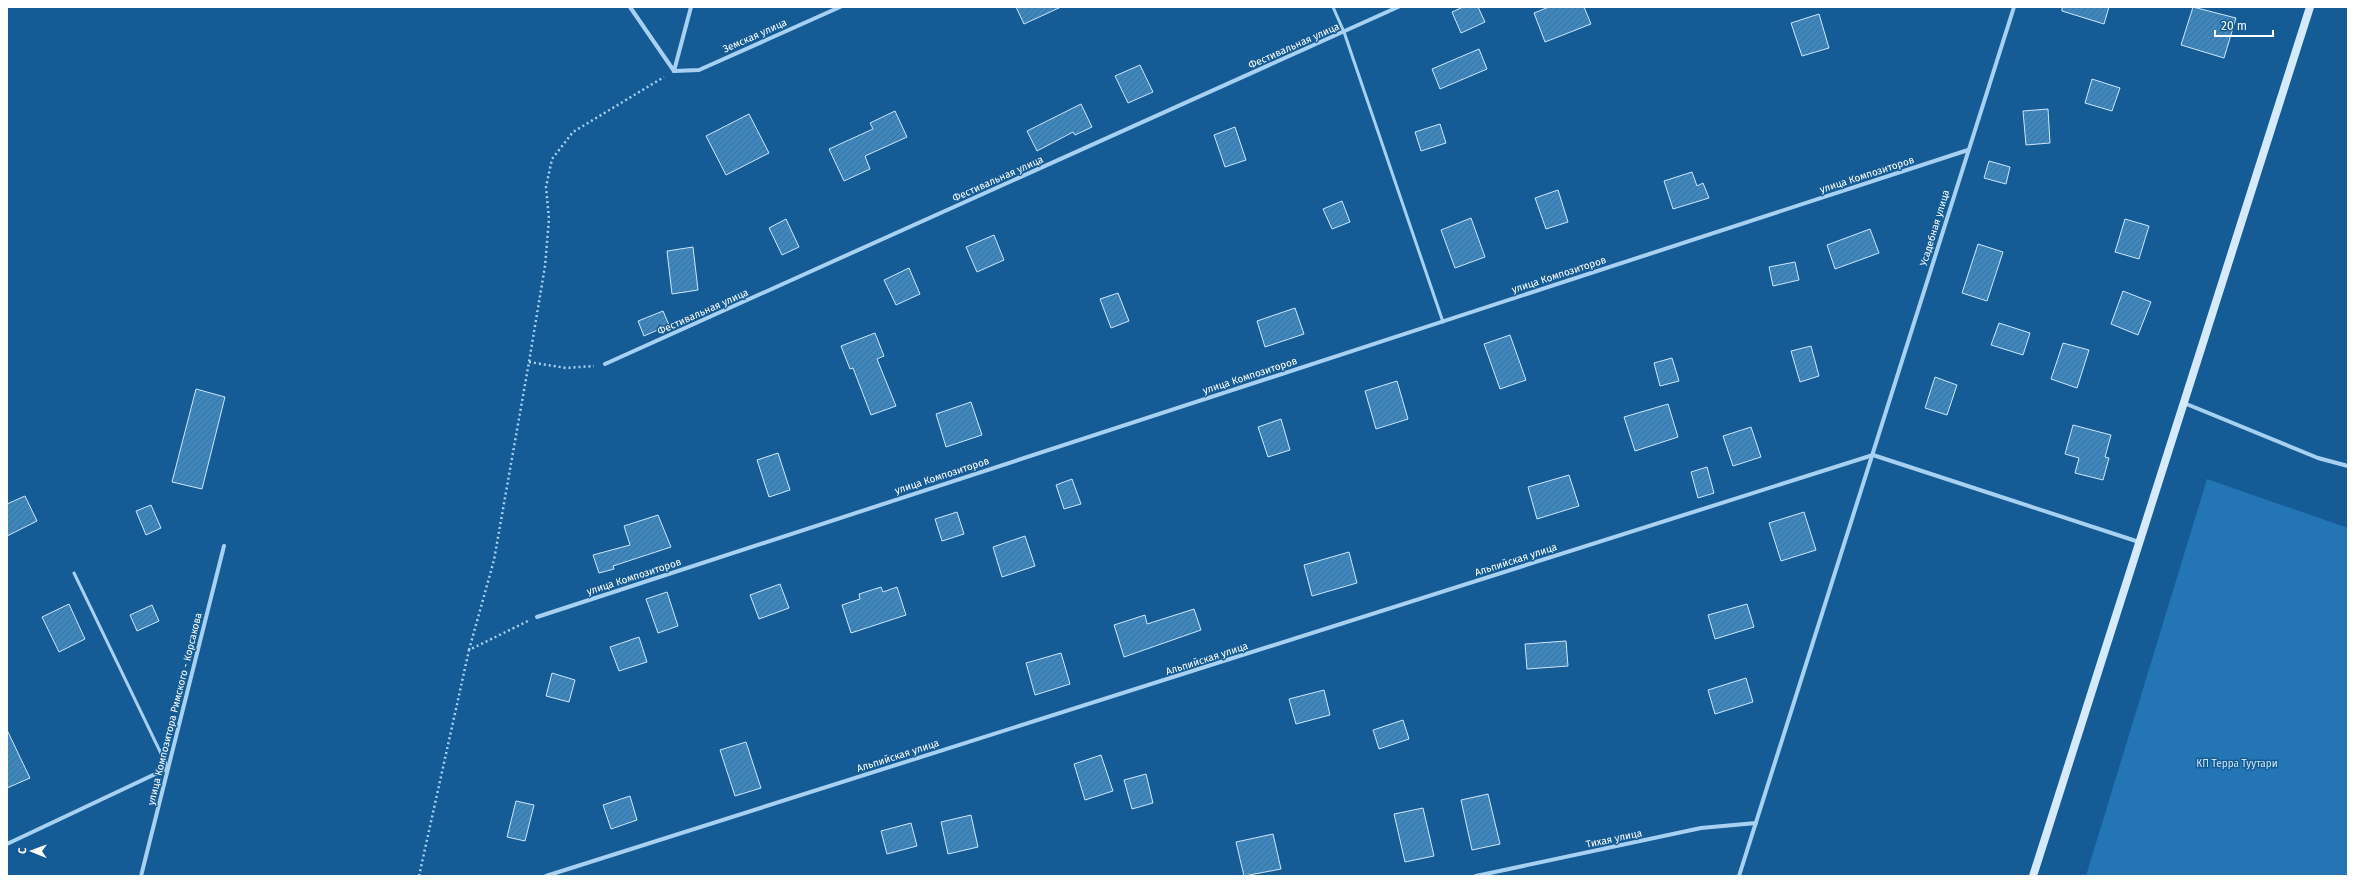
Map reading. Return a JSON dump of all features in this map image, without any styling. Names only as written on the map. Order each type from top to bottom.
[{"type":"street","points":[[630,7],[674,71]]},
{"type":"street","points":[[674,71],[691,7]]},
{"type":"street","name":"Земская улица","points":[[674,71],[699,70],[840,7]]},
{"type":"street","name":"Фестивальная улица","points":[[605,364],[1398,7]]},
{"type":"street","name":"Усадебная улица","points":[[1739,876],[2014,7]]},
{"type":"street","points":[[2033,876],[2310,7]]},
{"type":"street","name":"улица Композиторов","points":[[537,617],[1968,150]]},
{"type":"street","points":[[2184,403],[2318,458],[2348,466]]},
{"type":"street","points":[[1873,455],[2140,542]]},
{"type":"street","name":"Альпийская улица","points":[[546,876],[1873,455]]},
{"type":"street","name":"улица Композитора Римского - Корсакова","points":[[141,876],[224,546]]},
{"type":"street","points":[[7,844],[168,768]]},
{"type":"street","name":"Тихая улица","points":[[1476,876],[1701,828],[1756,823]]},
{"type":"lane","points":[[1333,7],[1344,32],[1443,322]]},
{"type":"lane","points":[[74,573],[168,768]]},
{"type":"path","points":[[419,876],[469,650],[494,560],[545,266],[549,219],[546,187],[552,159],[574,132],[674,71]]},
{"type":"path","points":[[529,362],[582,369],[605,364]]},
{"type":"path","points":[[469,650],[537,617]]},
{"type":"green space","name":"КП Терра Туутари","points":[[2207,479],[2348,528],[2348,876],[2086,876]]},
{"type":"building","points":[[1016,7],[1061,7],[1024,24]]},
{"type":"building","points":[[1463,7],[1478,7],[1485,22],[1461,33],[1452,12]]},
{"type":"building","points":[[1549,7],[1584,7],[1591,24],[1545,42],[1534,13]]},
{"type":"building","points":[[2062,7],[2109,7],[2104,24],[2062,11]]},
{"type":"building","points":[[2193,7],[2236,18],[2224,58],[2181,45]]},
{"type":"building","points":[[1819,14],[1829,48],[1802,56],[1791,23]]},
{"type":"building","points":[[1479,49],[1487,69],[1440,89],[1432,69]]},
{"type":"building","points":[[1140,65],[1153,92],[1128,103],[1115,76]]},
{"type":"building","points":[[2092,79],[2120,88],[2112,111],[2085,103]]},
{"type":"building","points":[[1081,104],[1092,127],[1075,135],[1073,132],[1037,151],[1027,131]]},
{"type":"building","points":[[2048,109],[2050,143],[2026,145],[2023,111]]},
{"type":"building","points":[[895,111],[907,137],[865,156],[870,169],[844,181],[829,149],[873,129],[870,123]]},
{"type":"building","points":[[749,114],[769,153],[726,175],[706,136]]},
{"type":"building","points":[[1440,124],[1446,143],[1421,151],[1415,132]]},
{"type":"building","points":[[1235,127],[1246,160],[1225,167],[1214,135]]},
{"type":"building","points":[[1989,161],[2010,167],[2006,184],[1984,178]]},
{"type":"building","points":[[1692,172],[1697,186],[1703,183],[1709,198],[1673,209],[1664,181]]},
{"type":"building","points":[[1558,190],[1568,222],[1546,229],[1535,198]]},
{"type":"building","points":[[1342,201],[1350,222],[1332,229],[1323,209]]},
{"type":"building","points":[[1471,218],[1485,257],[1455,268],[1441,230]]},
{"type":"building","points":[[786,219],[799,247],[782,255],[769,228]]},
{"type":"building","points":[[2125,219],[2149,226],[2139,259],[2115,252]]},
{"type":"building","points":[[1870,229],[1879,253],[1835,269],[1827,245]]},
{"type":"building","points":[[994,235],[1004,260],[977,272],[966,247]]},
{"type":"building","points":[[1978,244],[2003,252],[1987,301],[1962,293]]},
{"type":"building","points":[[693,247],[698,290],[672,294],[667,251]]},
{"type":"building","points":[[1795,262],[1799,280],[1773,286],[1769,267]]},
{"type":"building","points":[[909,268],[920,294],[896,305],[884,280]]},
{"type":"building","points":[[2123,291],[2151,302],[2138,335],[2111,324]]},
{"type":"building","points":[[1118,293],[1129,321],[1111,328],[1100,299]]},
{"type":"building","points":[[1295,308],[1304,334],[1265,347],[1257,321]]},
{"type":"building","points":[[663,311],[669,325],[644,336],[638,321]]},
{"type":"building","points":[[1999,323],[2030,333],[2023,355],[1991,345]]},
{"type":"building","points":[[875,333],[884,356],[877,359],[896,406],[871,415],[853,368],[850,369],[841,346]]},
{"type":"building","points":[[1510,335],[1526,380],[1500,389],[1484,344]]},
{"type":"building","points":[[2063,343],[2089,350],[2077,388],[2051,379]]},
{"type":"building","points":[[1811,346],[1819,376],[1800,382],[1791,351]]},
{"type":"building","points":[[1672,358],[1679,381],[1660,386],[1654,363]]},
{"type":"building","points":[[1935,377],[1957,385],[1947,415],[1925,408]]},
{"type":"building","points":[[1397,381],[1408,419],[1376,429],[1365,391]]},
{"type":"building","points":[[196,389],[225,397],[202,489],[172,482]]},
{"type":"building","points":[[971,402],[982,435],[946,447],[936,414]]},
{"type":"building","points":[[1668,404],[1678,437],[1635,451],[1624,417]]},
{"type":"building","points":[[1281,419],[1290,450],[1268,457],[1258,427]]},
{"type":"building","points":[[2073,425],[2111,435],[2105,457],[2109,458],[2103,480],[2075,473],[2079,458],[2065,454]]},
{"type":"building","points":[[1751,427],[1761,457],[1733,466],[1723,436]]},
{"type":"building","points":[[778,453],[790,490],[769,497],[757,460]]},
{"type":"building","points":[[1707,467],[1714,493],[1698,498],[1691,472]]},
{"type":"building","points":[[1569,475],[1579,506],[1537,519],[1528,487]]},
{"type":"building","points":[[1072,479],[1081,504],[1064,509],[1056,485]]},
{"type":"building","points":[[25,496],[37,521],[7,536],[7,504]]},
{"type":"building","points":[[151,505],[161,528],[146,535],[136,511]]},
{"type":"building","points":[[957,512],[964,534],[942,541],[935,519]]},
{"type":"building","points":[[1804,512],[1816,550],[1781,561],[1769,523]]},
{"type":"building","points":[[658,515],[671,547],[613,566],[614,569],[599,573],[593,555],[630,545],[624,526]]},
{"type":"building","points":[[1025,536],[1035,566],[1002,577],[993,547]]},
{"type":"building","points":[[1349,552],[1357,583],[1312,596],[1304,565]]},
{"type":"building","points":[[780,584],[789,608],[759,619],[750,595]]},
{"type":"building","points":[[881,587],[883,592],[897,587],[906,615],[851,633],[842,605],[860,599],[859,594]]},
{"type":"building","points":[[667,592],[678,626],[658,633],[646,599]]},
{"type":"building","points":[[69,604],[85,639],[59,652],[42,617]]},
{"type":"building","points":[[1747,604],[1754,627],[1715,639],[1708,615]]},
{"type":"building","points":[[152,605],[159,621],[137,631],[130,615]]},
{"type":"building","points":[[1194,609],[1201,630],[1124,657],[1114,625],[1145,615],[1147,624]]},
{"type":"building","points":[[639,637],[647,662],[619,671],[610,647]]},
{"type":"building","points":[[1566,641],[1568,666],[1527,669],[1525,644]]},
{"type":"building","points":[[1061,653],[1070,684],[1035,695],[1026,663]]},
{"type":"building","points":[[552,673],[575,680],[569,702],[546,696]]},
{"type":"building","points":[[1746,678],[1753,702],[1715,714],[1708,690]]},
{"type":"building","points":[[1324,690],[1330,715],[1296,724],[1289,699]]},
{"type":"building","points":[[1403,720],[1409,739],[1379,749],[1373,730]]},
{"type":"building","points":[[7,730],[30,778],[7,788]]},
{"type":"building","points":[[746,742],[761,788],[735,796],[720,750]]},
{"type":"building","points":[[1101,755],[1113,791],[1085,800],[1074,764]]},
{"type":"building","points":[[1146,774],[1153,803],[1132,809],[1124,780]]},
{"type":"building","points":[[1488,794],[1500,844],[1472,850],[1461,800]]},
{"type":"building","points":[[630,796],[637,820],[611,829],[603,805]]},
{"type":"building","points":[[516,801],[534,805],[525,841],[507,837]]},
{"type":"building","points":[[1423,808],[1434,856],[1405,862],[1394,814]]},
{"type":"building","points":[[971,815],[978,847],[948,854],[941,822]]},
{"type":"building","points":[[911,823],[917,846],[887,854],[881,831]]},
{"type":"building","points":[[1273,834],[1281,869],[1244,876],[1236,842]]}]
